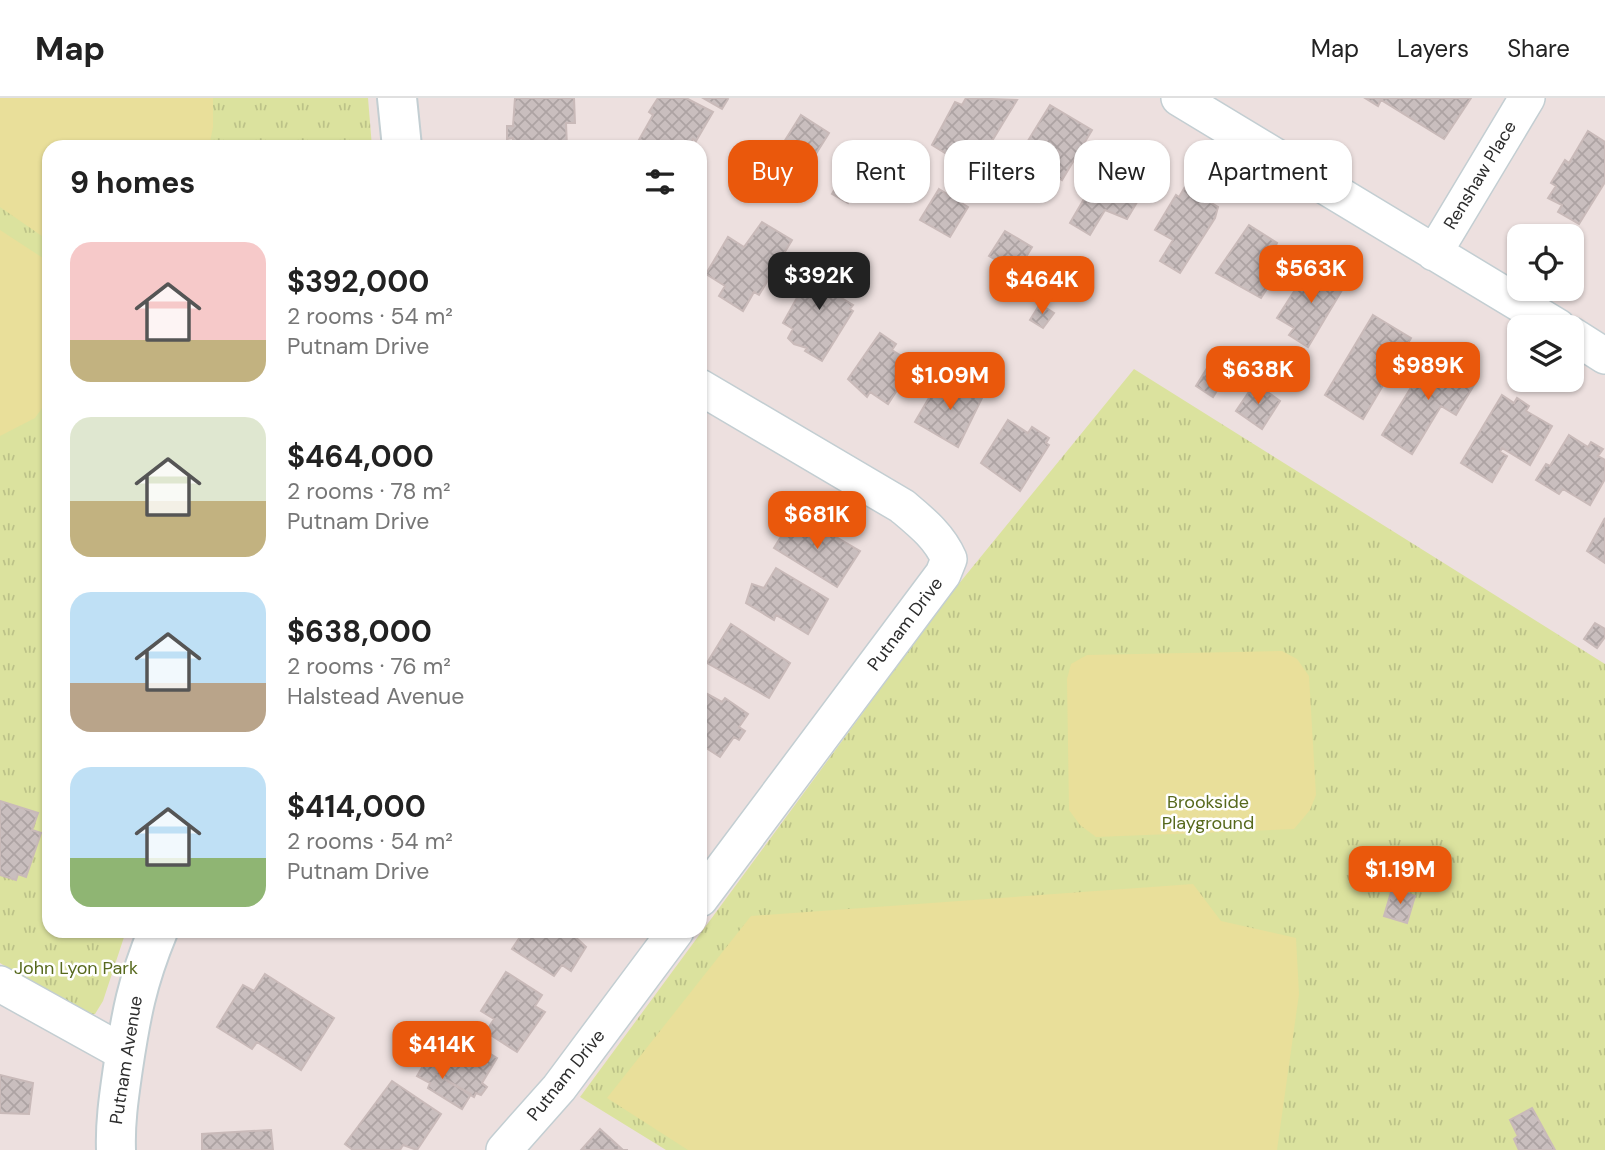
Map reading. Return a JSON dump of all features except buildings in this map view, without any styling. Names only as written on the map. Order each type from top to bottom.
[{"type":"street","points":[[397,98],[401,140]]},
{"type":"street","points":[[1179,98],[1538,315]]},
{"type":"street","name":"Renshaw Place","points":[[1434,253],[1527,98]]},
{"type":"street","points":[[1584,343],[1605,356]]},
{"type":"street","name":"Putnam Drive","points":[[707,391],[902,506],[943,545],[949,559],[943,574],[707,890]]},
{"type":"street","name":"Putnam Avenue","points":[[116,1150],[115,1126],[130,1013],[155,938]]},
{"type":"street","name":"Putnam Drive","points":[[504,1150],[559,1088],[671,938]]},
{"type":"street","points":[[0,984],[125,1054]]},
{"type":"green space","name":"John Lyon Park","points":[[0,98],[368,98],[371,140],[42,140],[42,938],[124,938],[103,1001],[95,1014],[86,1016],[0,963]]},
{"type":"green space","points":[[0,98],[213,98],[210,140],[42,140],[42,236],[0,207]]},
{"type":"green space","points":[[0,230],[42,257],[42,408],[35,418],[0,436]]},
{"type":"green space","name":"Brookside Playground","points":[[1134,369],[1605,664],[1605,1150],[666,1150],[580,1097],[697,938],[707,938],[707,924],[948,597]]},
{"type":"green space","points":[[1282,651],[1297,659],[1309,676],[1316,795],[1310,810],[1294,829],[1096,837],[1080,825],[1069,810],[1067,679],[1071,664],[1087,655]]},
{"type":"green space","points":[[1193,884],[1221,921],[1296,938],[1299,994],[1277,1150],[688,1150],[607,1098],[751,916]]}]
